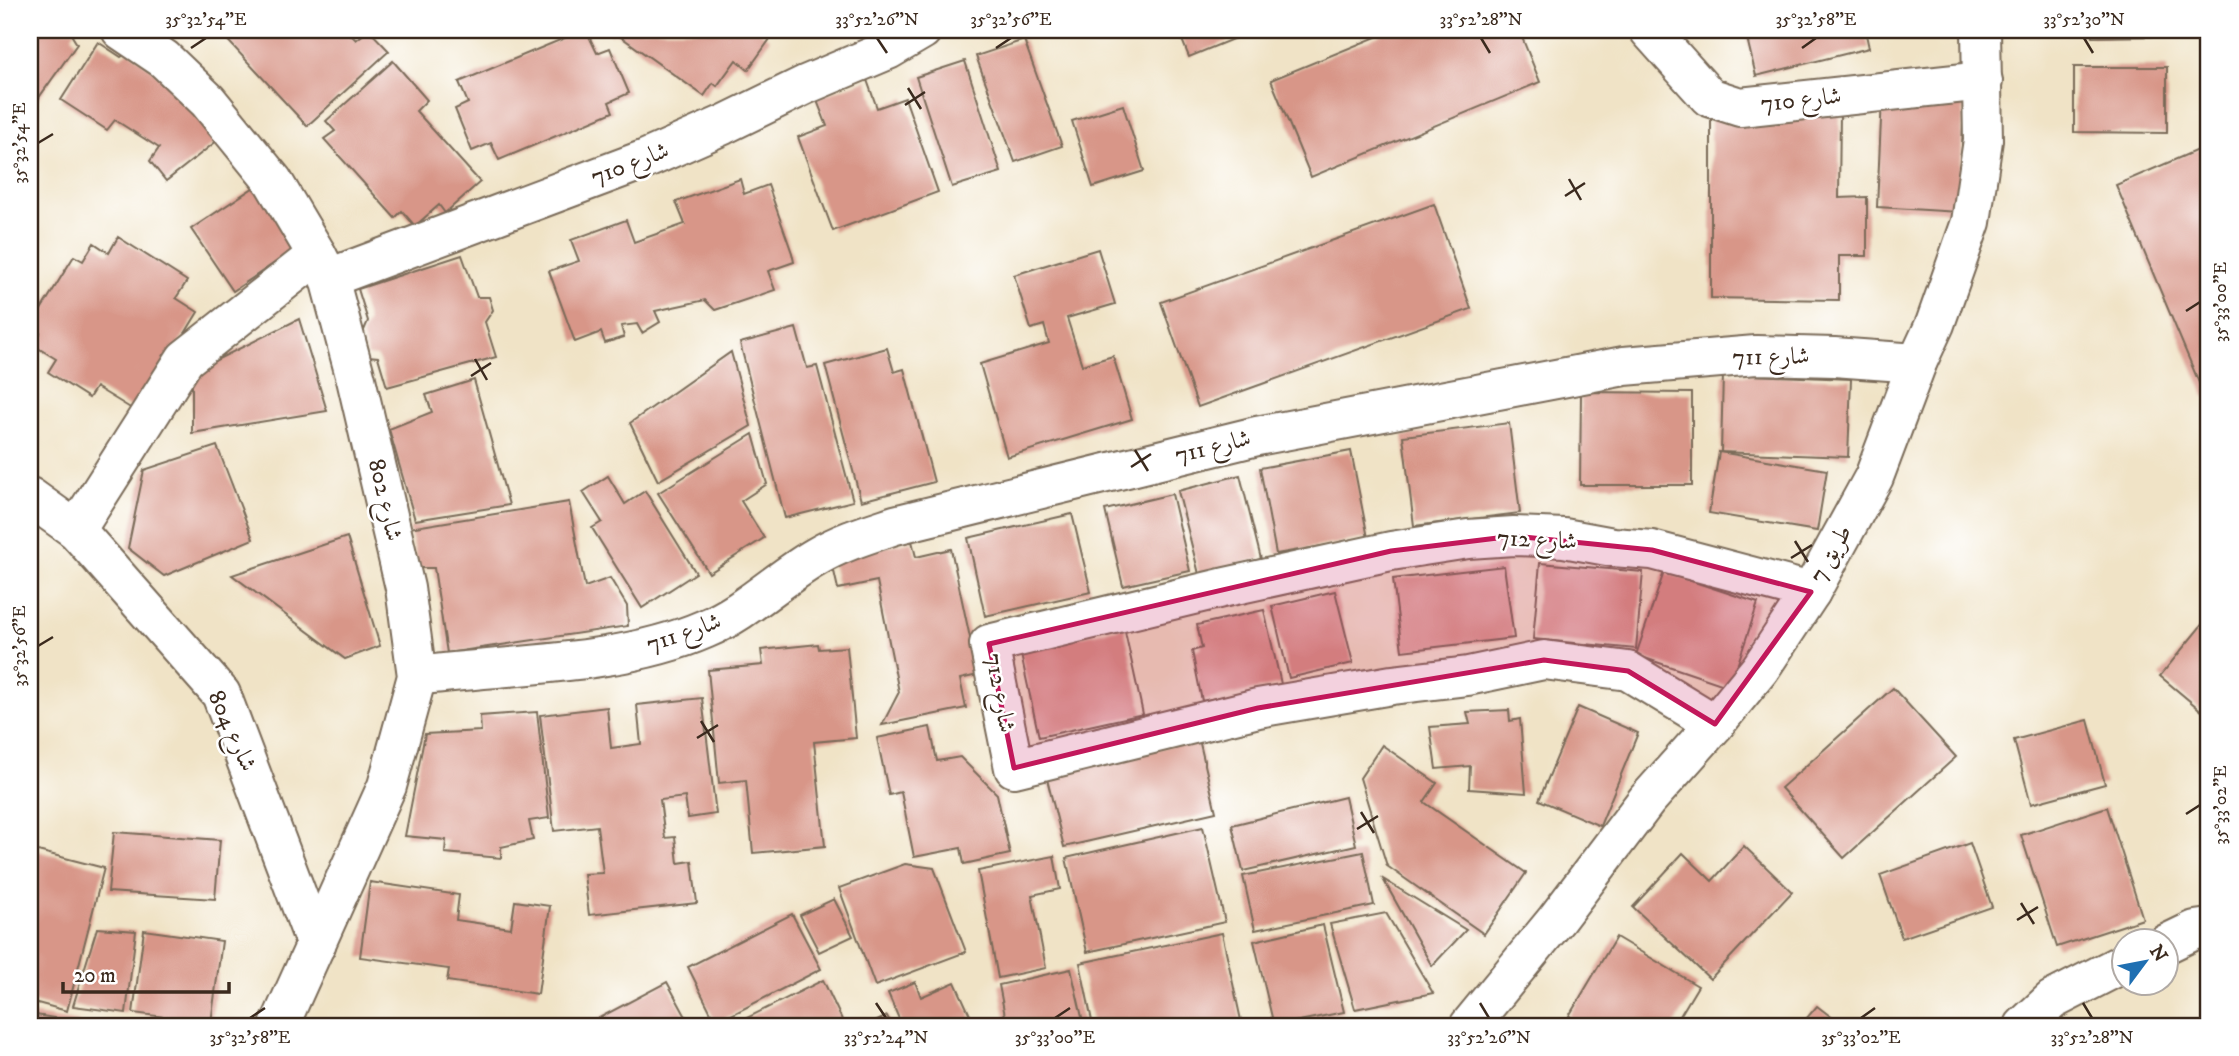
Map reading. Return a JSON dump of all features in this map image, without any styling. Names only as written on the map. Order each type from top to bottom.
[{"type":"street","name":"شارع 802","points":[[121,30],[164,59],[208,101],[273,181],[323,266],[356,379],[405,588],[417,676],[387,786],[279,1026]]},
{"type":"street","points":[[856,30],[888,50]]},
{"type":"street","name":"شارع 710","points":[[76,530],[185,359],[323,266],[646,159],[888,50],[922,30]]},
{"type":"street","name":"شارع 710","points":[[1649,30],[1709,97],[1740,107],[1983,81]]},
{"type":"street","name":"7 طريق","points":[[1469,1026],[1556,920],[1647,800],[1760,669],[1811,592],[1874,477],[1917,363],[1935,324],[1970,222],[1983,139],[1981,30]]},
{"type":"street","name":"شارع 711","points":[[417,676],[609,656],[667,642],[732,617],[814,558],[844,542],[895,525],[1257,436],[1624,366],[1756,355],[1917,363]]},
{"type":"street","name":"شارع 804","points":[[30,497],[76,530],[221,695],[316,945]]},
{"type":"street","name":"شارع 712","points":[[1715,724],[1628,671],[1544,660],[1468,676],[1392,685],[1258,708],[1014,768],[989,644],[1391,551],[1468,538],[1564,538],[1652,550],[1811,592]]},
{"type":"street","points":[[2180,937],[2195,930],[2209,928]]},
{"type":"street","points":[[2024,1026],[2052,1000],[2110,969]]},
{"type":"highlighted area","points":[[1514,536],[1652,550],[1811,592],[1715,724],[1628,671],[1544,660],[1258,708],[1014,768],[989,644],[1391,551]]},
{"type":"building","points":[[30,30],[76,30],[72,36],[77,44],[30,110]]},
{"type":"building","points":[[346,30],[356,40],[369,30],[389,51],[307,126],[220,32]]},
{"type":"building","points":[[584,30],[597,53],[610,48],[629,93],[609,102],[613,112],[499,160],[491,143],[472,151],[455,109],[468,103],[459,82]]},
{"type":"building","points":[[604,30],[757,30],[770,39],[748,70],[736,60],[717,86],[713,83],[704,96],[614,32],[612,35]]},
{"type":"building","points":[[1178,30],[1249,30],[1250,32],[1189,57]]},
{"type":"building","points":[[1261,30],[1283,30],[1263,37]]},
{"type":"building","points":[[1393,30],[1519,30],[1540,82],[1311,177],[1271,80]]},
{"type":"building","points":[[1745,30],[1865,30],[1869,48],[1756,76]]},
{"type":"building","points":[[2091,30],[2167,30],[2167,36],[2092,37]]},
{"type":"building","points":[[1024,40],[1062,146],[1015,162],[976,56]]},
{"type":"building","points":[[98,42],[121,57],[130,51],[205,113],[218,140],[166,181],[150,161],[159,148],[115,120],[107,130],[61,100]]},
{"type":"building","points":[[393,61],[427,100],[416,111],[480,182],[445,213],[439,205],[415,226],[402,211],[395,218],[324,139],[335,131],[326,121]]},
{"type":"building","points":[[965,61],[1001,172],[952,187],[916,77]]},
{"type":"building","points":[[2074,67],[2167,67],[2167,133],[2074,132]]},
{"type":"building","points":[[867,80],[877,108],[905,98],[938,192],[833,231],[798,137],[827,126],[816,98]]},
{"type":"building","points":[[1882,98],[1964,102],[1959,212],[1877,207]]},
{"type":"building","points":[[1123,105],[1144,171],[1093,187],[1072,121]]},
{"type":"building","points":[[1711,111],[1840,112],[1839,198],[1867,197],[1867,256],[1839,256],[1839,300],[1711,298]]},
{"type":"building","points":[[2209,145],[2209,395],[2205,397],[2116,185]]},
{"type":"building","points":[[740,179],[744,194],[768,185],[792,253],[794,262],[768,271],[775,290],[715,310],[705,300],[655,311],[660,322],[642,333],[637,324],[621,326],[624,337],[605,343],[601,332],[575,342],[549,271],[579,261],[571,240],[626,220],[634,242],[685,224],[676,202]]},
{"type":"building","points":[[259,184],[300,246],[233,291],[191,229]]},
{"type":"building","points":[[1434,204],[1471,309],[1198,407],[1161,302]]},
{"type":"building","points":[[118,237],[187,281],[176,298],[198,312],[137,412],[96,387],[89,398],[48,372],[56,359],[33,345],[40,333],[31,326],[74,256],[83,261],[94,243],[109,253]]},
{"type":"building","points":[[1098,249],[1115,304],[1067,318],[1082,365],[1113,356],[1132,419],[1007,457],[980,364],[1049,343],[1044,325],[1031,329],[1014,275]]},
{"type":"building","points":[[462,255],[477,297],[489,297],[493,310],[485,322],[496,357],[387,387],[378,357],[368,356],[362,335],[368,321],[358,289]]},
{"type":"building","points":[[30,267],[40,274],[30,288]]},
{"type":"building","points":[[299,319],[327,411],[192,433],[192,372]]},
{"type":"building","points":[[796,328],[807,368],[817,366],[853,501],[785,518],[740,343]]},
{"type":"building","points":[[887,348],[894,372],[904,369],[934,482],[861,501],[825,365]]},
{"type":"building","points":[[731,352],[751,426],[658,481],[630,423]]},
{"type":"building","points":[[1723,374],[1851,379],[1848,457],[1721,452]]},
{"type":"building","points":[[474,380],[509,505],[415,520],[389,429],[432,412],[426,395]]},
{"type":"building","points":[[1581,392],[1692,393],[1692,485],[1580,485]]},
{"type":"building","points":[[1509,423],[1520,513],[1414,526],[1403,436]]},
{"type":"building","points":[[753,434],[767,484],[741,501],[764,538],[709,573],[658,493]]},
{"type":"building","points":[[217,446],[253,539],[164,576],[128,548],[144,470]]},
{"type":"building","points":[[1351,451],[1368,538],[1276,554],[1260,468]]},
{"type":"building","points":[[1719,452],[1827,470],[1817,531],[1709,513]]},
{"type":"building","points":[[1240,475],[1261,559],[1199,574],[1178,491]]},
{"type":"building","points":[[608,476],[625,504],[645,491],[696,573],[642,608],[592,528],[602,522],[583,492]]},
{"type":"building","points":[[1172,494],[1190,571],[1123,586],[1105,510]]},
{"type":"building","points":[[569,502],[585,587],[610,578],[627,606],[628,626],[447,653],[434,568],[419,568],[409,528]]},
{"type":"building","points":[[1072,514],[1091,592],[985,616],[968,538]]},
{"type":"building","points":[[347,537],[380,646],[345,659],[232,575]]},
{"type":"building","points":[[912,541],[916,557],[951,549],[978,675],[960,679],[966,708],[882,725],[899,692],[877,581],[838,589],[831,558]]},
{"type":"building","points":[[1540,563],[1643,572],[1636,649],[1533,639]]},
{"type":"building","points":[[1504,566],[1514,638],[1402,651],[1393,579]]},
{"type":"building","points":[[1664,572],[1758,603],[1730,687],[1636,655]]},
{"type":"building","points":[[1335,591],[1353,663],[1289,678],[1272,606]]},
{"type":"building","points":[[1264,610],[1281,684],[1202,701],[1192,651],[1202,648],[1197,625]]},
{"type":"building","points":[[2209,616],[2209,717],[2160,676]]},
{"type":"building","points":[[1124,627],[1143,714],[1039,737],[1020,650]]},
{"type":"building","points":[[818,644],[819,649],[847,647],[856,738],[814,742],[825,846],[753,853],[746,780],[719,783],[708,670],[763,665],[761,650]]},
{"type":"building","points":[[1893,688],[1956,757],[1844,858],[1781,788]]},
{"type":"building","points":[[702,698],[716,814],[688,818],[685,797],[660,800],[665,838],[675,837],[678,863],[692,861],[697,903],[589,915],[584,874],[603,873],[597,826],[554,831],[540,715],[607,707],[611,748],[641,744],[637,705]]},
{"type":"building","points":[[1578,707],[1638,733],[1600,826],[1539,800]]},
{"type":"building","points":[[1509,710],[1510,721],[1520,719],[1526,793],[1469,789],[1470,766],[1436,769],[1430,727],[1470,724],[1467,712]]},
{"type":"building","points":[[537,712],[549,818],[529,821],[533,840],[501,847],[501,858],[445,853],[446,840],[405,836],[425,734],[481,731],[480,716]]},
{"type":"building","points":[[2088,720],[2105,784],[2031,804],[2014,740]]},
{"type":"building","points":[[930,727],[937,761],[960,757],[997,794],[1010,854],[964,864],[961,848],[914,857],[901,792],[889,795],[877,738]]},
{"type":"building","points":[[1199,739],[1216,812],[1064,847],[1046,775]]},
{"type":"building","points":[[1382,745],[1437,783],[1424,802],[1526,873],[1484,934],[1387,866],[1360,778]]},
{"type":"building","points":[[1345,797],[1356,845],[1243,871],[1232,825]]},
{"type":"building","points":[[2107,807],[2143,919],[2122,926],[2110,926],[2110,930],[2057,947],[2021,835]]},
{"type":"building","points":[[1203,827],[1225,922],[1087,952],[1066,858]]},
{"type":"building","points":[[114,832],[220,840],[215,899],[108,892]]},
{"type":"building","points":[[1970,843],[1992,907],[1902,938],[1880,875]]},
{"type":"building","points":[[1744,846],[1792,892],[1710,979],[1633,907],[1683,853],[1712,881]]},
{"type":"building","points":[[30,849],[104,868],[67,1011],[30,1001]]},
{"type":"building","points":[[1363,852],[1374,905],[1255,930],[1243,876]]},
{"type":"building","points":[[1054,856],[1060,889],[1032,895],[1046,968],[998,978],[978,871]]},
{"type":"building","points":[[905,864],[934,868],[966,952],[875,986],[839,888]]},
{"type":"building","points":[[1383,879],[1466,930],[1432,966]]},
{"type":"building","points":[[370,882],[459,895],[456,920],[511,928],[515,901],[550,906],[538,994],[447,981],[449,969],[360,957]]},
{"type":"building","points":[[834,899],[853,936],[819,952],[800,915]]},
{"type":"building","points":[[1386,913],[1433,993],[1355,1009],[1330,924]]},
{"type":"building","points":[[792,914],[821,969],[716,1023],[688,967]]},
{"type":"building","points":[[1323,925],[1344,1012],[1274,1026],[1254,941]]},
{"type":"building","points":[[97,928],[136,931],[126,1013],[73,1006]]},
{"type":"building","points":[[144,930],[222,941],[211,1023],[133,1013]]},
{"type":"building","points":[[1222,933],[1242,1025],[1093,1026],[1080,963]]},
{"type":"building","points":[[1616,937],[1698,986],[1674,1026],[1585,1026],[1569,1016]]},
{"type":"building","points":[[1071,969],[1084,1026],[1007,1026],[999,985]]},
{"type":"building","points":[[823,980],[845,1026],[731,1026]]},
{"type":"building","points":[[667,982],[691,1026],[584,1026]]},
{"type":"building","points":[[915,982],[921,997],[955,982],[975,1026],[902,1026],[888,993]]},
{"type":"building","points":[[1817,1006],[1843,1026],[1800,1026]]},
{"type":"building","points":[[30,1014],[79,1022],[78,1026],[30,1026]]},
{"type":"building","points":[[887,1016],[892,1026],[867,1026]]}]
